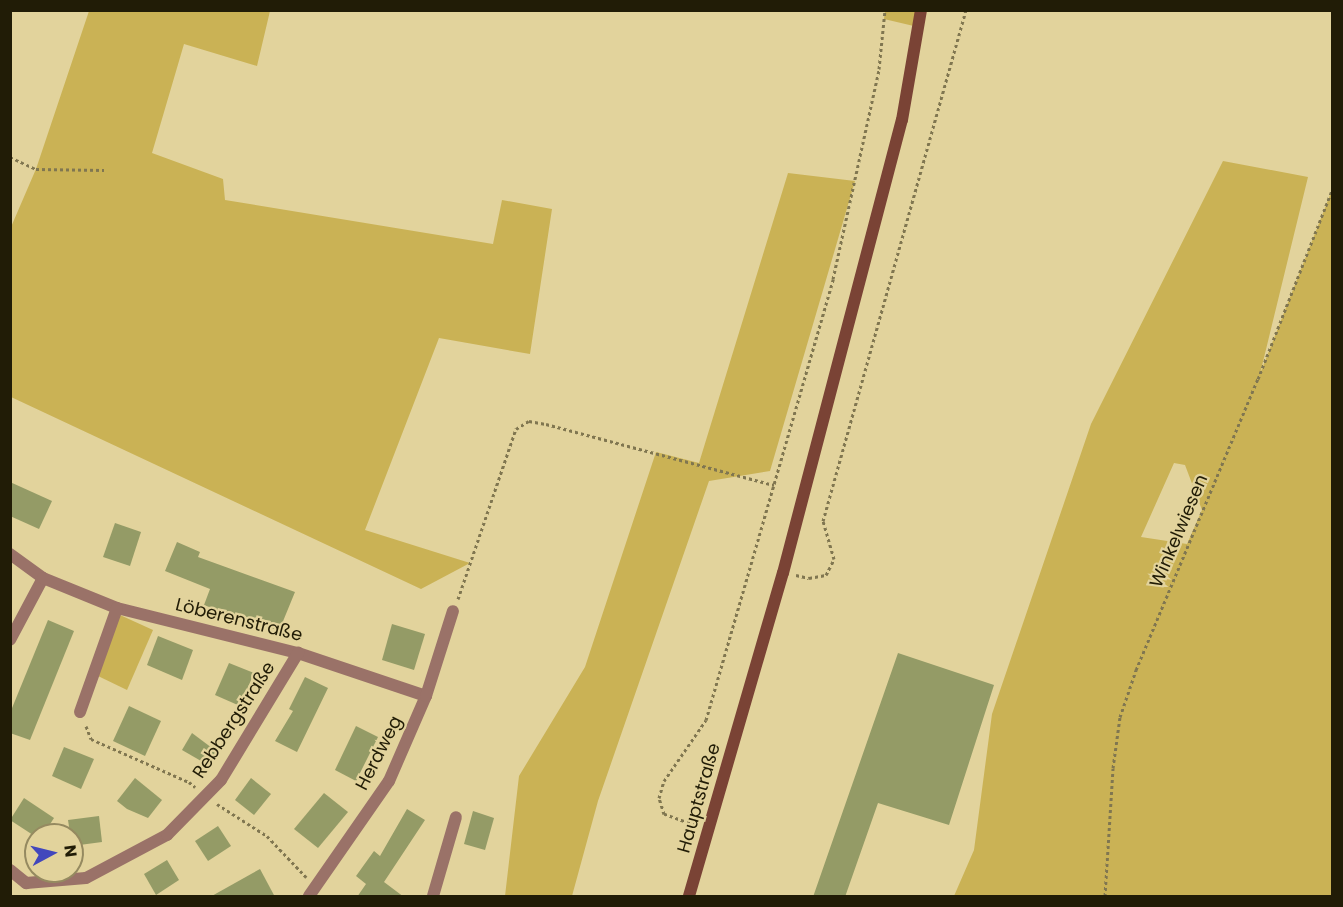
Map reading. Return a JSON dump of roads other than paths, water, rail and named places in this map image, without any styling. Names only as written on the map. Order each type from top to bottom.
[{"type":"main road","name":"Hauptstraße","points":[[689,897],[783,573],[902,120],[921,10]]},
{"type":"street","name":"Löberenstraße","points":[[10,554],[43,578],[117,608],[298,653],[426,696]]},
{"type":"street","points":[[10,640],[43,578]]},
{"type":"street","points":[[80,712],[117,608]]},
{"type":"street","name":"Herdweg","points":[[309,897],[389,781],[426,696],[453,612]]},
{"type":"street","name":"Rebbergstraße","points":[[10,870],[26,883],[86,878],[167,835],[221,780],[298,653]]},
{"type":"street","points":[[433,897],[456,817]]}]
